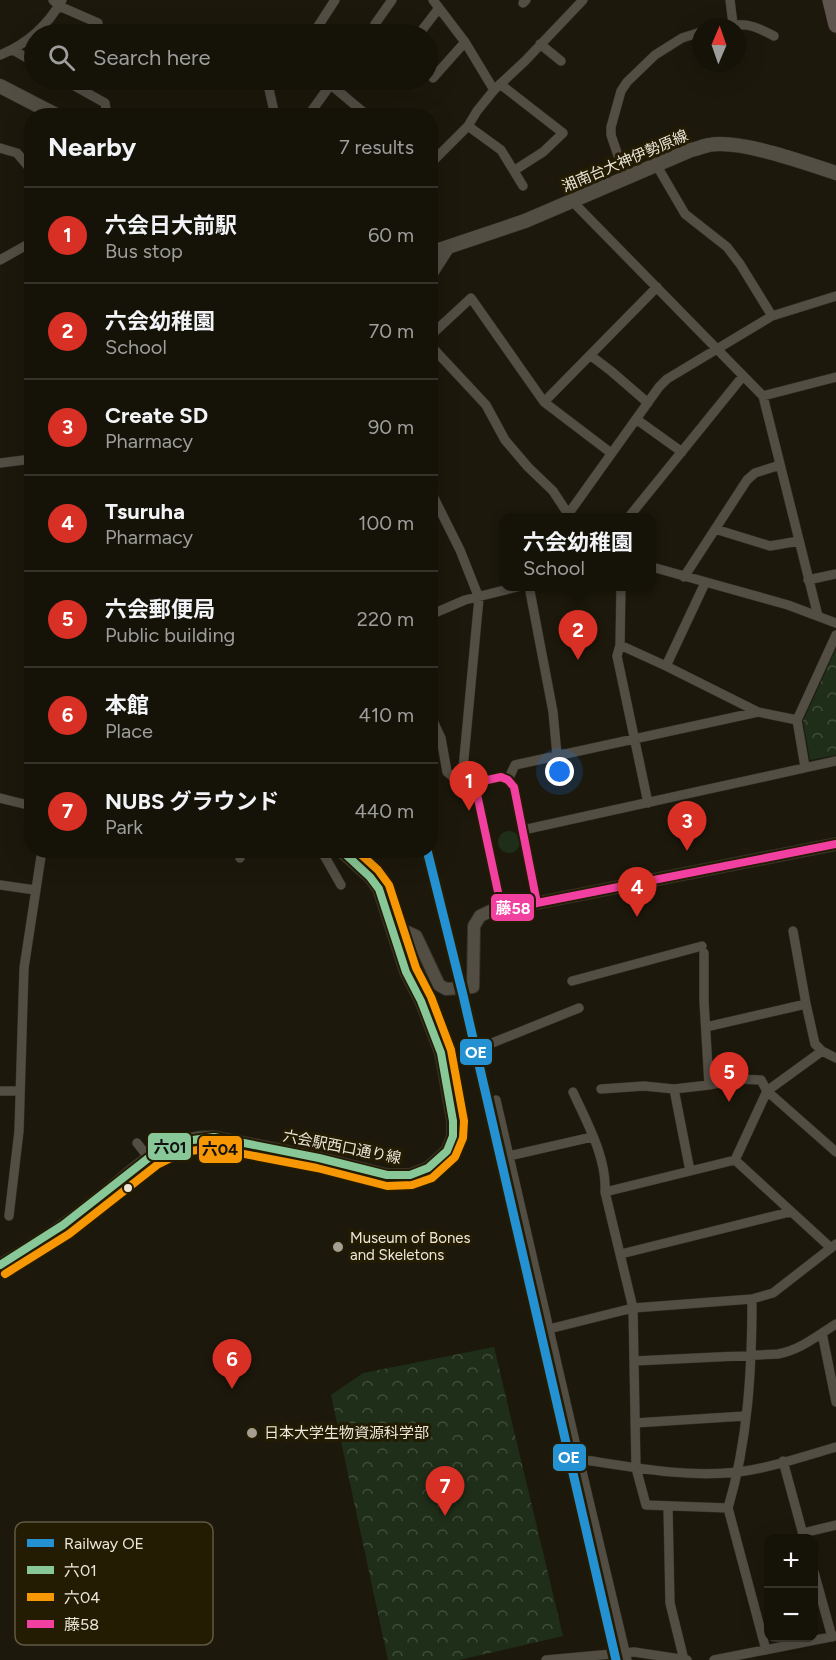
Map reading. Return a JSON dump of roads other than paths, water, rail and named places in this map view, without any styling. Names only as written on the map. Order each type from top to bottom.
[{"type":"highway","points":[[830,0],[836,25]]},
{"type":"main road","points":[[0,86],[43,108]]},
{"type":"main road","name":"湘南台大神伊勢原線","points":[[438,251],[572,201],[691,150],[711,145],[728,145],[766,152],[836,173]]},
{"type":"street","points":[[319,24],[335,0]]},
{"type":"street","points":[[375,24],[392,0]]},
{"type":"street","points":[[432,0],[497,87],[563,133],[543,152],[515,170]]},
{"type":"street","points":[[438,156],[468,126],[497,87],[583,0]]},
{"type":"street","points":[[730,0],[732,18]]},
{"type":"street","points":[[47,24],[58,2],[98,23]]},
{"type":"street","points":[[427,24],[439,8]]},
{"type":"street","points":[[746,25],[755,25],[774,36]]},
{"type":"street","points":[[626,179],[611,135],[621,91],[627,82],[665,48],[692,35]]},
{"type":"street","points":[[0,55],[24,42]]},
{"type":"street","points":[[438,72],[465,42]]},
{"type":"street","points":[[540,44],[561,61]]},
{"type":"street","points":[[13,50],[24,56]]},
{"type":"street","points":[[82,90],[105,103],[106,108]]},
{"type":"street","points":[[269,90],[273,108]]},
{"type":"street","points":[[313,108],[323,90]]},
{"type":"street","points":[[337,90],[359,108]]},
{"type":"street","points":[[468,126],[501,150],[523,186]]},
{"type":"street","points":[[0,148],[17,153],[24,161]]},
{"type":"street","points":[[657,166],[685,214],[727,247],[772,316]]},
{"type":"street","points":[[572,201],[763,396],[818,616]]},
{"type":"street","points":[[0,260],[24,246]]},
{"type":"street","points":[[438,267],[450,248]]},
{"type":"street","points":[[544,402],[657,287]]},
{"type":"street","points":[[571,513],[658,387],[667,379],[772,316],[836,296]]},
{"type":"street","points":[[438,329],[471,298],[544,402],[611,453]]},
{"type":"street","points":[[438,354],[486,405],[506,440],[553,491],[569,513]]},
{"type":"street","points":[[590,355],[648,403]]},
{"type":"street","points":[[632,513],[744,376]]},
{"type":"street","points":[[763,396],[836,377]]},
{"type":"street","points":[[636,419],[682,452]]},
{"type":"street","points":[[0,463],[24,460]]},
{"type":"street","points":[[684,577],[747,480],[755,473],[780,465]]},
{"type":"street","points":[[438,506],[460,550],[479,598],[462,769],[477,786],[501,906]]},
{"type":"street","points":[[715,530],[770,546],[799,541]]},
{"type":"street","points":[[656,569],[788,605],[836,623]]},
{"type":"street","points":[[808,580],[836,574]]},
{"type":"street","points":[[666,666],[705,583]]},
{"type":"street","points":[[438,611],[504,591]]},
{"type":"street","points":[[530,591],[553,712],[557,755]]},
{"type":"street","points":[[621,591],[620,645],[617,656],[648,803]]},
{"type":"street","points":[[805,767],[797,720],[836,634]]},
{"type":"street","points":[[620,645],[758,712],[797,720]]},
{"type":"street","points":[[508,780],[516,765],[758,712]]},
{"type":"street","points":[[438,732],[447,772],[452,776],[468,776]]},
{"type":"street","points":[[523,830],[836,761]]},
{"type":"street","points":[[477,786],[483,781],[501,777],[508,780],[514,787],[537,903]]},
{"type":"street","points":[[0,798],[24,804]]},
{"type":"street","points":[[394,934],[405,931],[416,936],[439,985],[446,989],[473,987],[474,926],[480,916],[501,906],[520,909],[537,903],[836,844]]},
{"type":"street","points":[[9,1216],[17,1159],[24,968],[40,858]]},
{"type":"street","points":[[326,858],[341,885]]},
{"type":"street","name":"六会駅西口通り線","points":[[0,1265],[57,1230],[148,1157],[168,1145],[183,1140],[214,1137],[319,1158],[387,1175],[410,1175],[428,1168],[447,1151],[453,1136],[453,1121],[441,1053],[422,1000],[406,972],[382,896],[370,877],[349,858]]},
{"type":"street","points":[[368,858],[370,877]]},
{"type":"street","points":[[0,885],[34,890]]},
{"type":"street","points":[[793,931],[815,1044],[822,1051],[836,1058]]},
{"type":"street","points":[[572,981],[703,950],[710,1086]]},
{"type":"street","points":[[706,1028],[806,1004]]},
{"type":"street","points":[[487,1045],[579,1008]]},
{"type":"street","points":[[735,1160],[767,1091],[822,1051]]},
{"type":"street","points":[[601,1089],[644,1086],[674,1089],[710,1086],[737,1079],[761,1080],[767,1091],[836,1152]]},
{"type":"street","points":[[674,1089],[690,1171]]},
{"type":"street","points":[[0,1091],[20,1091]]},
{"type":"street","points":[[573,1092],[592,1137],[606,1179],[605,1192],[633,1308],[636,1468],[646,1505],[728,1508]]},
{"type":"street","points":[[496,1100],[627,1656]]},
{"type":"street","points":[[509,1156],[592,1137]]},
{"type":"street","points":[[137,1143],[148,1157]]},
{"type":"street","points":[[605,1192],[735,1160]]},
{"type":"street","points":[[549,1329],[633,1308],[752,1299],[773,1293],[833,1246],[790,1212],[735,1160]]},
{"type":"street","points":[[621,1254],[790,1212]]},
{"type":"street","points":[[752,1299],[752,1356],[739,1472],[728,1508],[766,1650]]},
{"type":"street","points":[[634,1361],[791,1352],[836,1324]]},
{"type":"street","points":[[822,1333],[836,1401]]},
{"type":"street","points":[[635,1423],[745,1416]]},
{"type":"street","points":[[579,1459],[636,1468],[694,1473],[739,1472],[836,1447]]},
{"type":"street","points":[[783,1461],[802,1534]]},
{"type":"street","points":[[668,1507],[670,1603],[684,1660]]},
{"type":"street","points":[[809,1534],[836,1525]]},
{"type":"street","points":[[714,1660],[834,1637],[818,1587]]},
{"type":"street","points":[[546,1660],[608,1654],[627,1656],[634,1652],[689,1660]]},
{"type":"rail line","name":"OE","points":[[429,858],[463,995],[616,1660]]},
{"type":"place","name":"六会幼稚園","points":[[578,660]]},
{"type":"place","name":"六会日大前駅","points":[[469,811]]},
{"type":"place","name":"Create SD","points":[[687,851]]},
{"type":"place","name":"Tsuruha","points":[[637,917]]},
{"type":"place","name":"六会郵便局","points":[[729,1102]]},
{"type":"place","name":"Museum of Bones and Skeletons","points":[[338,1247]]},
{"type":"place","name":"本館","points":[[232,1389]]},
{"type":"place","name":"日本大学生物資源科学部","points":[[252,1433]]},
{"type":"place","name":"NUBS グラウンド","points":[[445,1516]]}]
